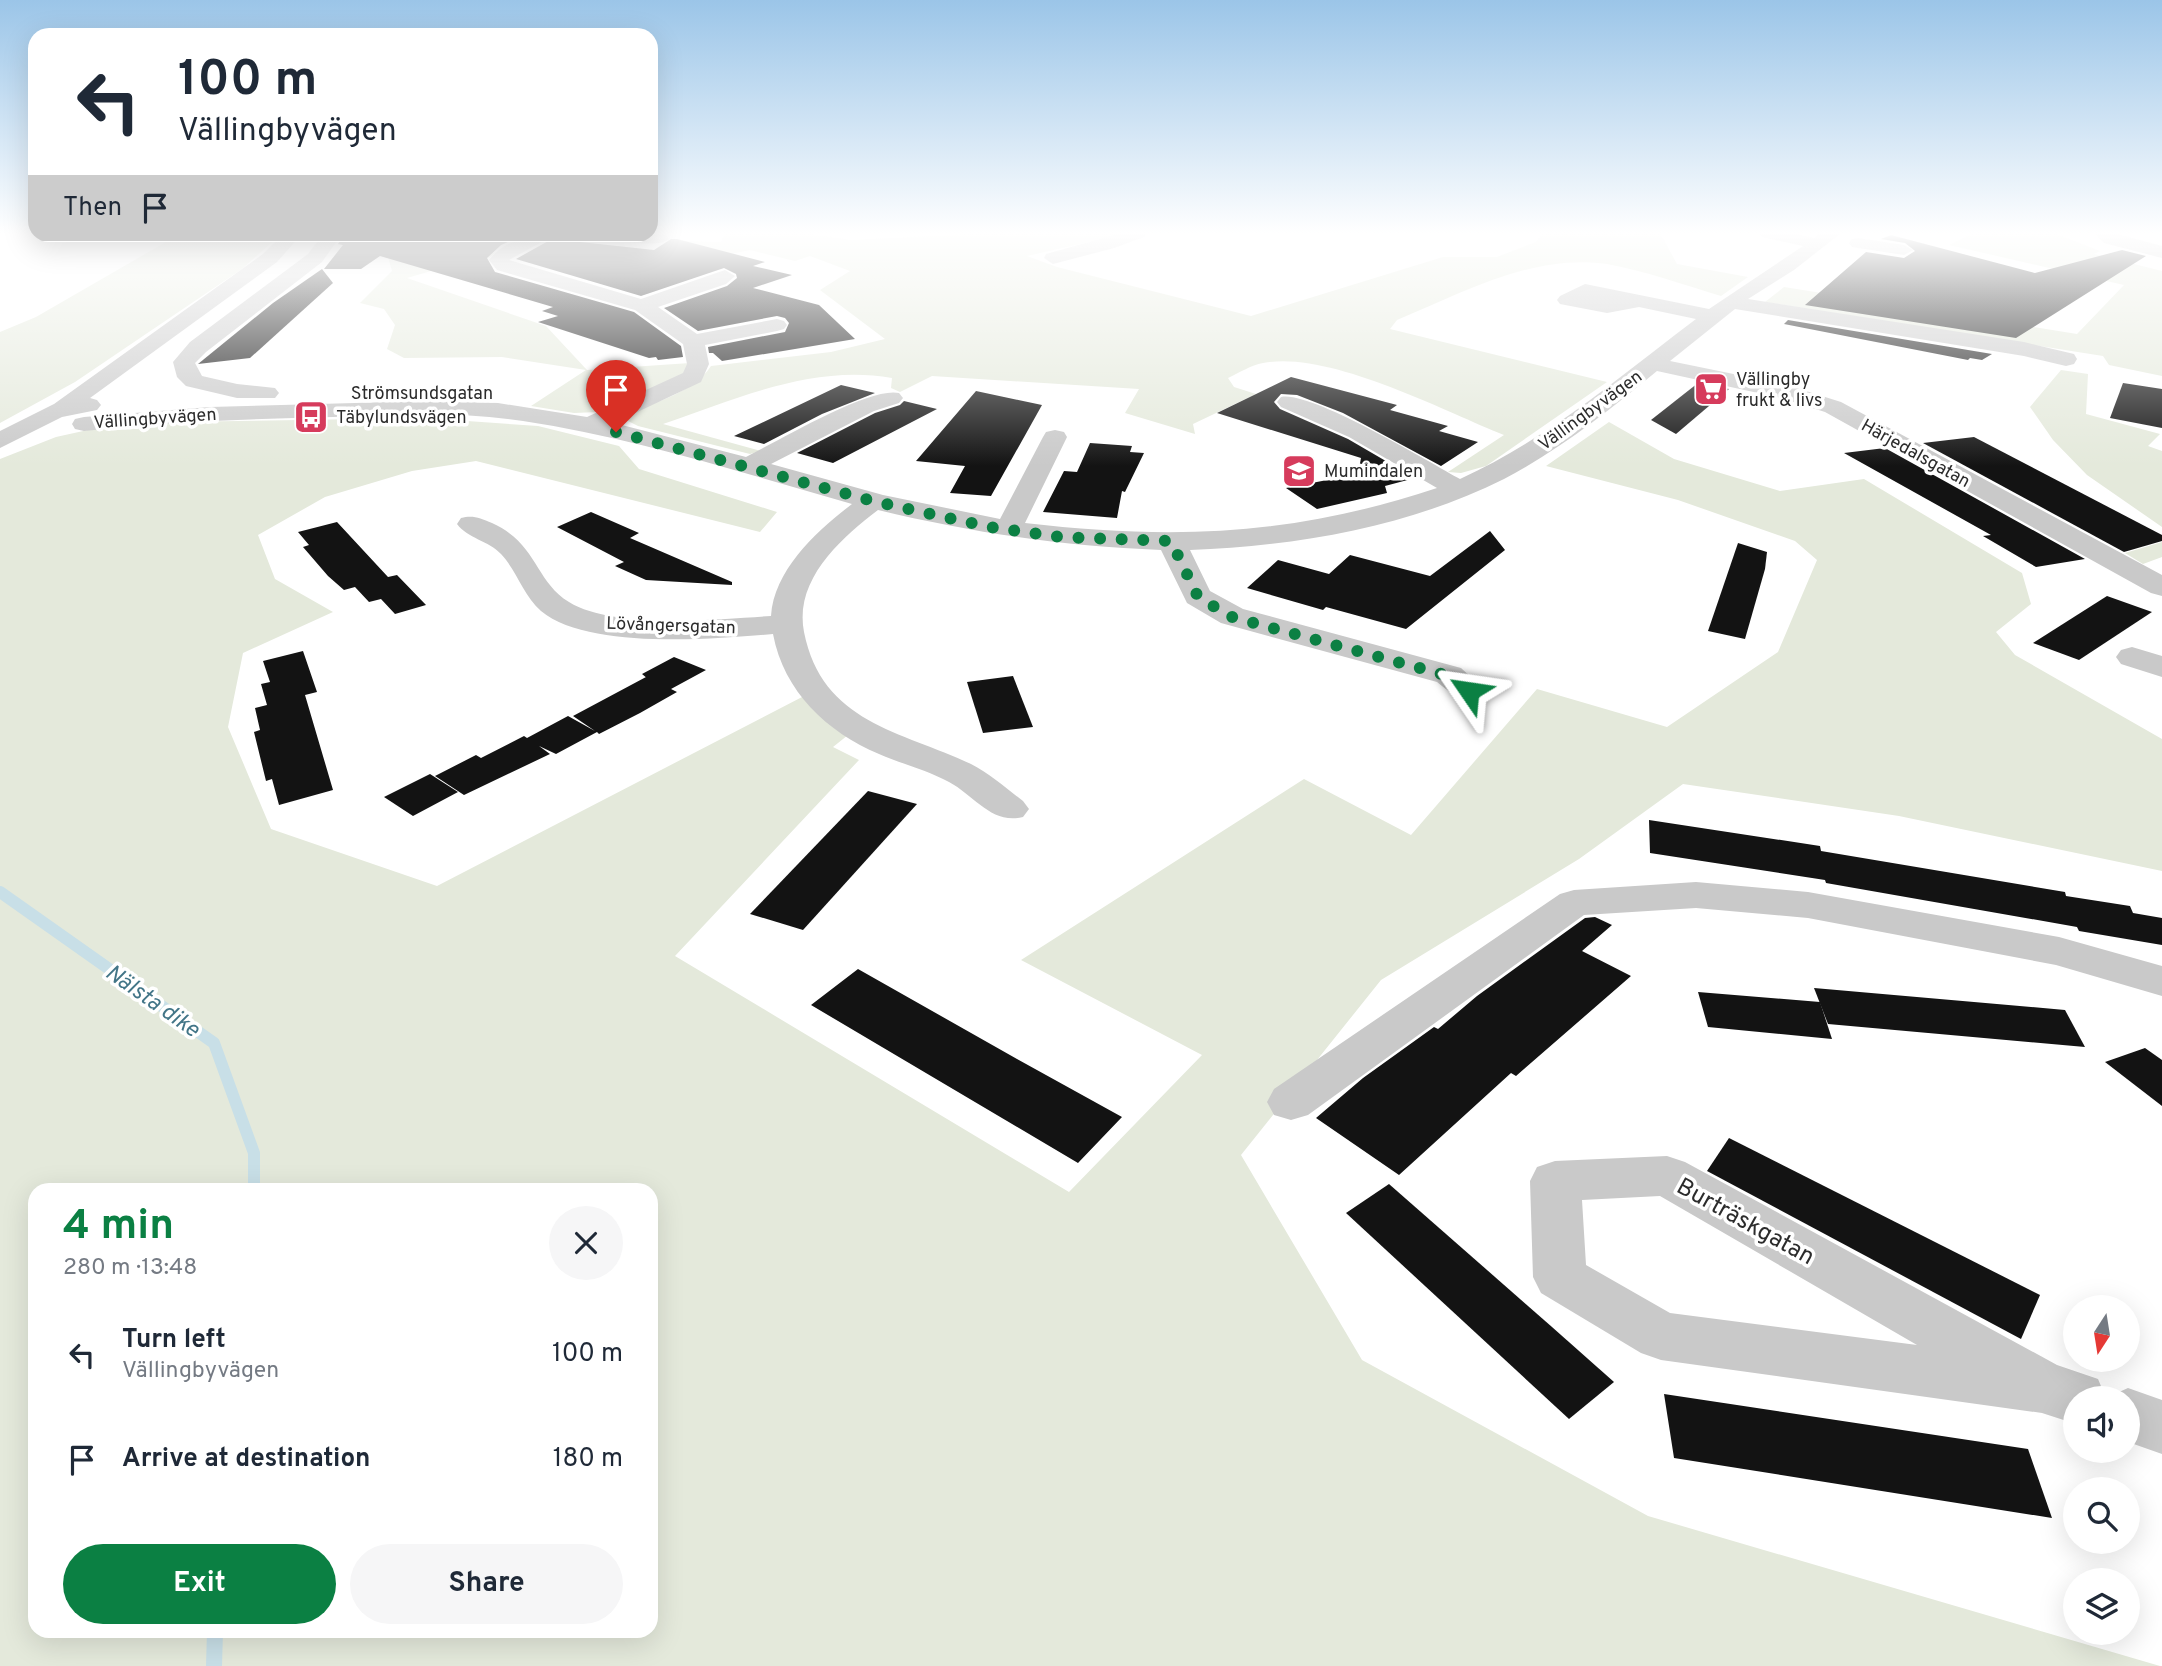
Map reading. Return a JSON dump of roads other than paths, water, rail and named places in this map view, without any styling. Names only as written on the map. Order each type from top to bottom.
[{"type":"street","points":[[0,450],[65,419],[114,369],[196,311]]},
{"type":"street","name":"Strömsundsgatan","points":[[246,311],[198,347],[184,362],[188,377],[209,385],[270,393],[422,391],[509,395],[487,410]]},
{"type":"street","points":[[590,425],[693,377],[698,364],[693,341],[649,311]]},
{"type":"street","name":"Vällingbyvägen","points":[[65,419],[429,407],[487,410],[590,425],[873,501],[1008,530],[1071,538],[1171,541],[1244,539],[1348,524],[1416,506],[1514,464],[1580,419],[1720,311]]},
{"type":"street","points":[[1735,311],[2024,349],[2066,359]]},
{"type":"street","points":[[693,341],[777,325]]},
{"type":"street","name":"Härjedalsgatan","points":[[1653,364],[1787,392],[1833,407],[2162,587]]},
{"type":"street","points":[[0,441],[65,419],[107,414],[109,410],[104,406],[114,369]]},
{"type":"street","points":[[748,466],[866,405],[891,398]]},
{"type":"street","points":[[1289,402],[1358,432],[1459,489]]},
{"type":"street","name":"Vällingbyvägen","points":[[104,406],[126,410],[226,412]]},
{"type":"street","points":[[1008,530],[1055,437]]},
{"type":"street","points":[[873,501],[841,524],[820,548],[788,601],[785,624],[795,655],[817,696],[866,734],[971,779],[1010,809]]},
{"type":"street","name":"Lövångersgatan","points":[[471,524],[506,542],[539,593],[562,612],[608,625],[640,627],[727,629],[785,624]]},
{"type":"street","points":[[1171,541],[1198,597],[1232,617],[1449,676],[1469,691]]},
{"type":"street","points":[[1291,1102],[1574,903],[1696,895],[1808,905],[2059,951],[2162,981]]},
{"type":"street","name":"Burträskgatan","points":[[1667,1176],[2059,1392],[1661,1336],[1560,1277],[1555,1181],[1667,1176]]},
{"type":"street","points":[[2140,1419],[2162,1427]]},
{"type":"waterway","name":"Nälsta dike","points":[[0,892],[214,1043],[254,1153],[254,1183]]},
{"type":"waterway","name":"Nälsta dike","points":[[214,1666],[215,1638]]},
{"type":"place","name":"Vällingby frukt & livs","points":[[1711,389]]},
{"type":"place","name":"Täbylundsvägen","points":[[311,417]]},
{"type":"place","name":"Mumindalen","points":[[1299,471]]}]
